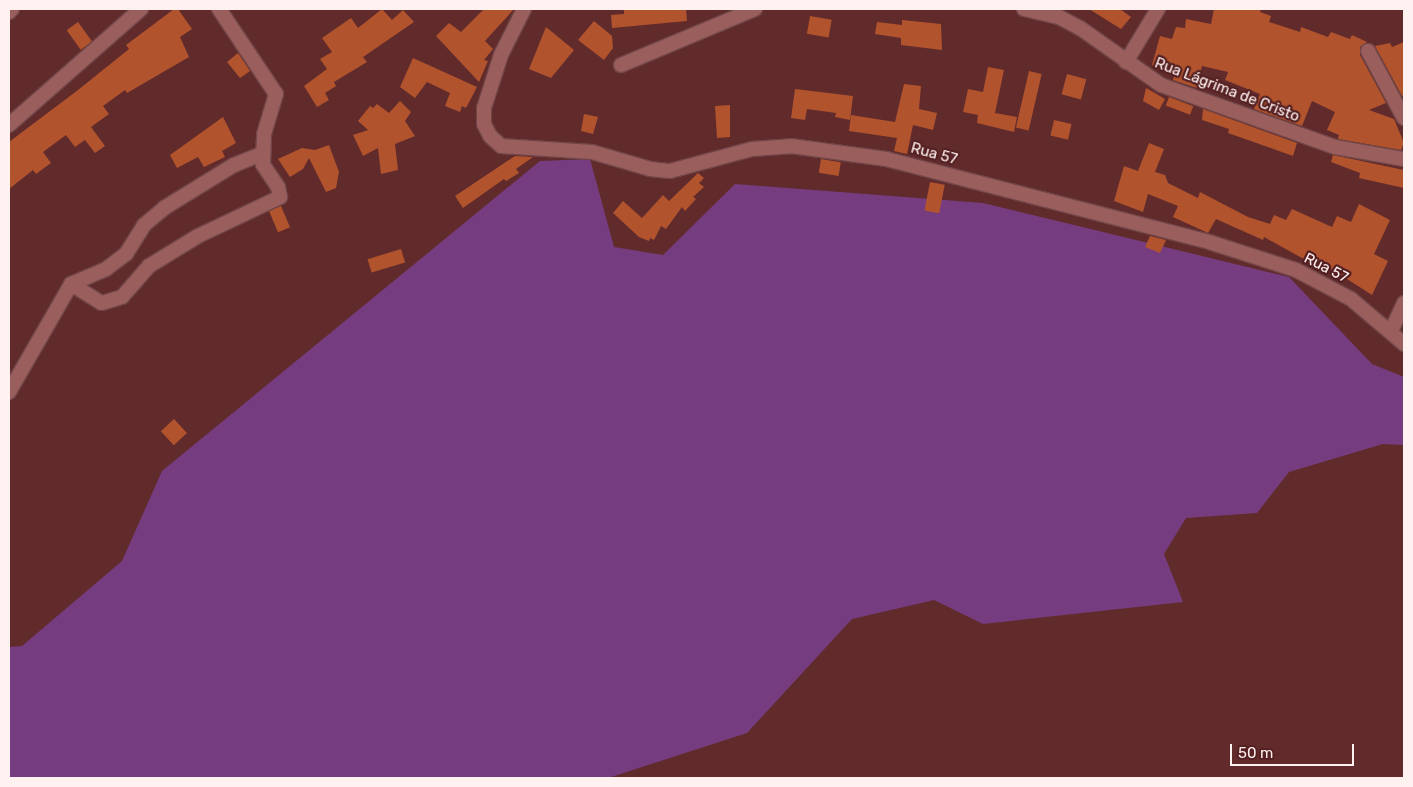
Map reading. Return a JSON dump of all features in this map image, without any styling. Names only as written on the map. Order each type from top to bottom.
[{"type":"street","points":[[9,12],[12,9]]},
{"type":"street","points":[[9,125],[141,9]]},
{"type":"street","points":[[71,284],[102,303],[122,297],[149,266],[198,236],[270,204],[280,197],[278,187],[263,165],[264,134],[276,94],[219,9]]},
{"type":"street","name":"Rua 57","points":[[524,9],[492,80],[484,108],[484,124],[490,136],[501,146],[592,152],[650,169],[670,171],[752,149],[791,146],[886,158],[1208,242],[1296,270],[1335,289],[1391,331],[1404,344]]},
{"type":"street","points":[[620,65],[754,9]]},
{"type":"street","name":"Rua Lágrima de Cristo","points":[[1024,9],[1066,21],[1161,85],[1334,147],[1404,159]]},
{"type":"street","points":[[1126,62],[1158,9]]},
{"type":"street","points":[[1368,50],[1404,118]]},
{"type":"street","points":[[9,392],[71,284],[106,268],[126,254],[144,225],[164,208],[234,165],[263,153]]},
{"type":"street","points":[[1391,331],[1404,302]]},
{"type":"shaded area","points":[[590,159],[614,247],[663,255],[735,184],[983,203],[1289,277],[1372,364],[1404,377],[1404,445],[1383,444],[1289,472],[1257,513],[1186,518],[1164,554],[1183,602],[983,624],[934,600],[852,619],[747,733],[608,778],[9,778],[9,647],[22,646],[122,561],[162,471],[540,161]]},
{"type":"building","points":[[174,9],[178,9],[192,29],[180,37],[189,57],[127,93],[125,90],[103,106],[109,114],[91,127],[105,146],[95,153],[85,140],[75,147],[66,135],[43,152],[51,163],[36,174],[33,170],[9,189],[9,142],[129,49],[126,45]]},
{"type":"building","points":[[382,9],[392,20],[403,10],[414,22],[363,57],[367,62],[334,82],[336,86],[325,93],[329,100],[317,107],[304,86],[327,69],[320,59],[332,52],[322,38],[351,18],[358,28]]},
{"type":"building","points":[[484,9],[514,9],[485,41],[493,49],[484,60],[488,61],[479,82],[436,36],[449,23],[461,32]]},
{"type":"building","points":[[624,9],[686,9],[687,21],[612,28],[611,15],[624,14]]},
{"type":"building","points":[[1089,9],[1120,9],[1131,17],[1121,29]]},
{"type":"building","points":[[1214,9],[1261,9],[1260,12],[1271,16],[1269,22],[1300,32],[1301,27],[1328,37],[1331,32],[1350,39],[1352,35],[1367,42],[1360,47],[1360,55],[1386,103],[1369,110],[1394,119],[1404,143],[1401,150],[1338,139],[1339,135],[1327,130],[1335,112],[1312,101],[1302,126],[1254,109],[1260,94],[1225,80],[1228,72],[1202,66],[1197,88],[1173,80],[1175,72],[1152,65],[1160,36],[1172,39],[1176,27],[1185,28],[1186,19],[1211,24]]},
{"type":"building","points":[[810,16],[832,20],[829,38],[807,34]]},
{"type":"building","points":[[902,20],[941,24],[942,50],[901,45],[901,38],[875,34],[877,22],[902,25]]},
{"type":"building","points":[[594,21],[612,36],[613,48],[604,60],[578,40]]},
{"type":"building","points":[[78,22],[92,41],[81,50],[67,30]]},
{"type":"building","points":[[546,27],[574,50],[551,78],[529,69]]},
{"type":"building","points":[[1404,42],[1404,95],[1402,96],[1375,46],[1390,43],[1392,47]]},
{"type":"building","points":[[238,53],[250,71],[240,78],[227,62]]},
{"type":"building","points":[[413,58],[477,87],[466,108],[462,106],[460,112],[445,106],[450,93],[427,82],[415,98],[400,87]]},
{"type":"building","points":[[988,67],[1004,70],[995,113],[1017,117],[1014,132],[977,123],[978,115],[963,112],[968,89],[983,92]]},
{"type":"building","points":[[1029,71],[1042,74],[1029,130],[1016,128]]},
{"type":"building","points":[[1067,74],[1086,79],[1081,99],[1062,94]]},
{"type":"building","points":[[904,84],[921,86],[919,109],[937,113],[933,130],[913,125],[907,154],[894,151],[897,138],[849,131],[851,115],[895,122]]},
{"type":"building","points":[[1146,88],[1165,99],[1159,110],[1143,101]]},
{"type":"building","points":[[795,89],[853,96],[850,120],[835,117],[836,113],[807,109],[805,120],[791,118]]},
{"type":"building","points":[[1169,97],[1193,106],[1190,115],[1166,105]]},
{"type":"building","points":[[400,101],[411,112],[405,121],[415,136],[395,144],[398,170],[381,174],[378,148],[363,156],[353,135],[368,130],[358,121],[370,106],[373,108],[377,104],[389,113]]},
{"type":"building","points":[[730,105],[730,137],[717,138],[715,106]]},
{"type":"building","points":[[1203,109],[1297,143],[1293,156],[1228,133],[1229,129],[1202,120]]},
{"type":"building","points":[[584,114],[598,117],[593,134],[581,131]]},
{"type":"building","points":[[223,117],[236,143],[222,151],[225,157],[204,167],[198,157],[177,168],[170,155]]},
{"type":"building","points":[[1054,120],[1072,124],[1068,140],[1050,136]]},
{"type":"building","points":[[1149,143],[1164,149],[1155,172],[1165,175],[1168,183],[1198,198],[1200,192],[1248,217],[1270,224],[1274,215],[1286,220],[1292,209],[1332,227],[1337,216],[1351,222],[1359,204],[1390,220],[1374,254],[1388,261],[1372,295],[1316,259],[1311,263],[1264,237],[1263,240],[1216,219],[1208,233],[1173,217],[1178,206],[1148,194],[1143,212],[1114,201],[1124,166],[1138,171]]},
{"type":"building","points":[[329,145],[339,172],[336,188],[326,192],[309,158],[303,169],[290,177],[278,159],[302,148],[315,150]]},
{"type":"building","points":[[1333,155],[1404,170],[1404,188],[1359,178],[1360,173],[1331,162]]},
{"type":"building","points":[[515,156],[533,157],[516,169],[519,173],[506,181],[504,179],[463,208],[455,196]]},
{"type":"building","points":[[821,159],[841,162],[839,176],[819,173]]},
{"type":"building","points":[[698,173],[704,178],[699,183],[704,187],[693,197],[696,199],[685,211],[682,207],[666,229],[661,226],[654,240],[650,238],[649,241],[639,237],[613,213],[623,201],[642,218],[663,195],[669,201]]},
{"type":"building","points":[[930,182],[945,185],[939,213],[924,210]]},
{"type":"building","points":[[281,206],[290,227],[278,232],[269,211]]},
{"type":"building","points":[[1150,236],[1166,240],[1160,253],[1145,247]]},
{"type":"building","points":[[401,249],[405,262],[372,273],[368,259]]},
{"type":"building","points":[[174,419],[187,433],[174,445],[161,431]]}]
